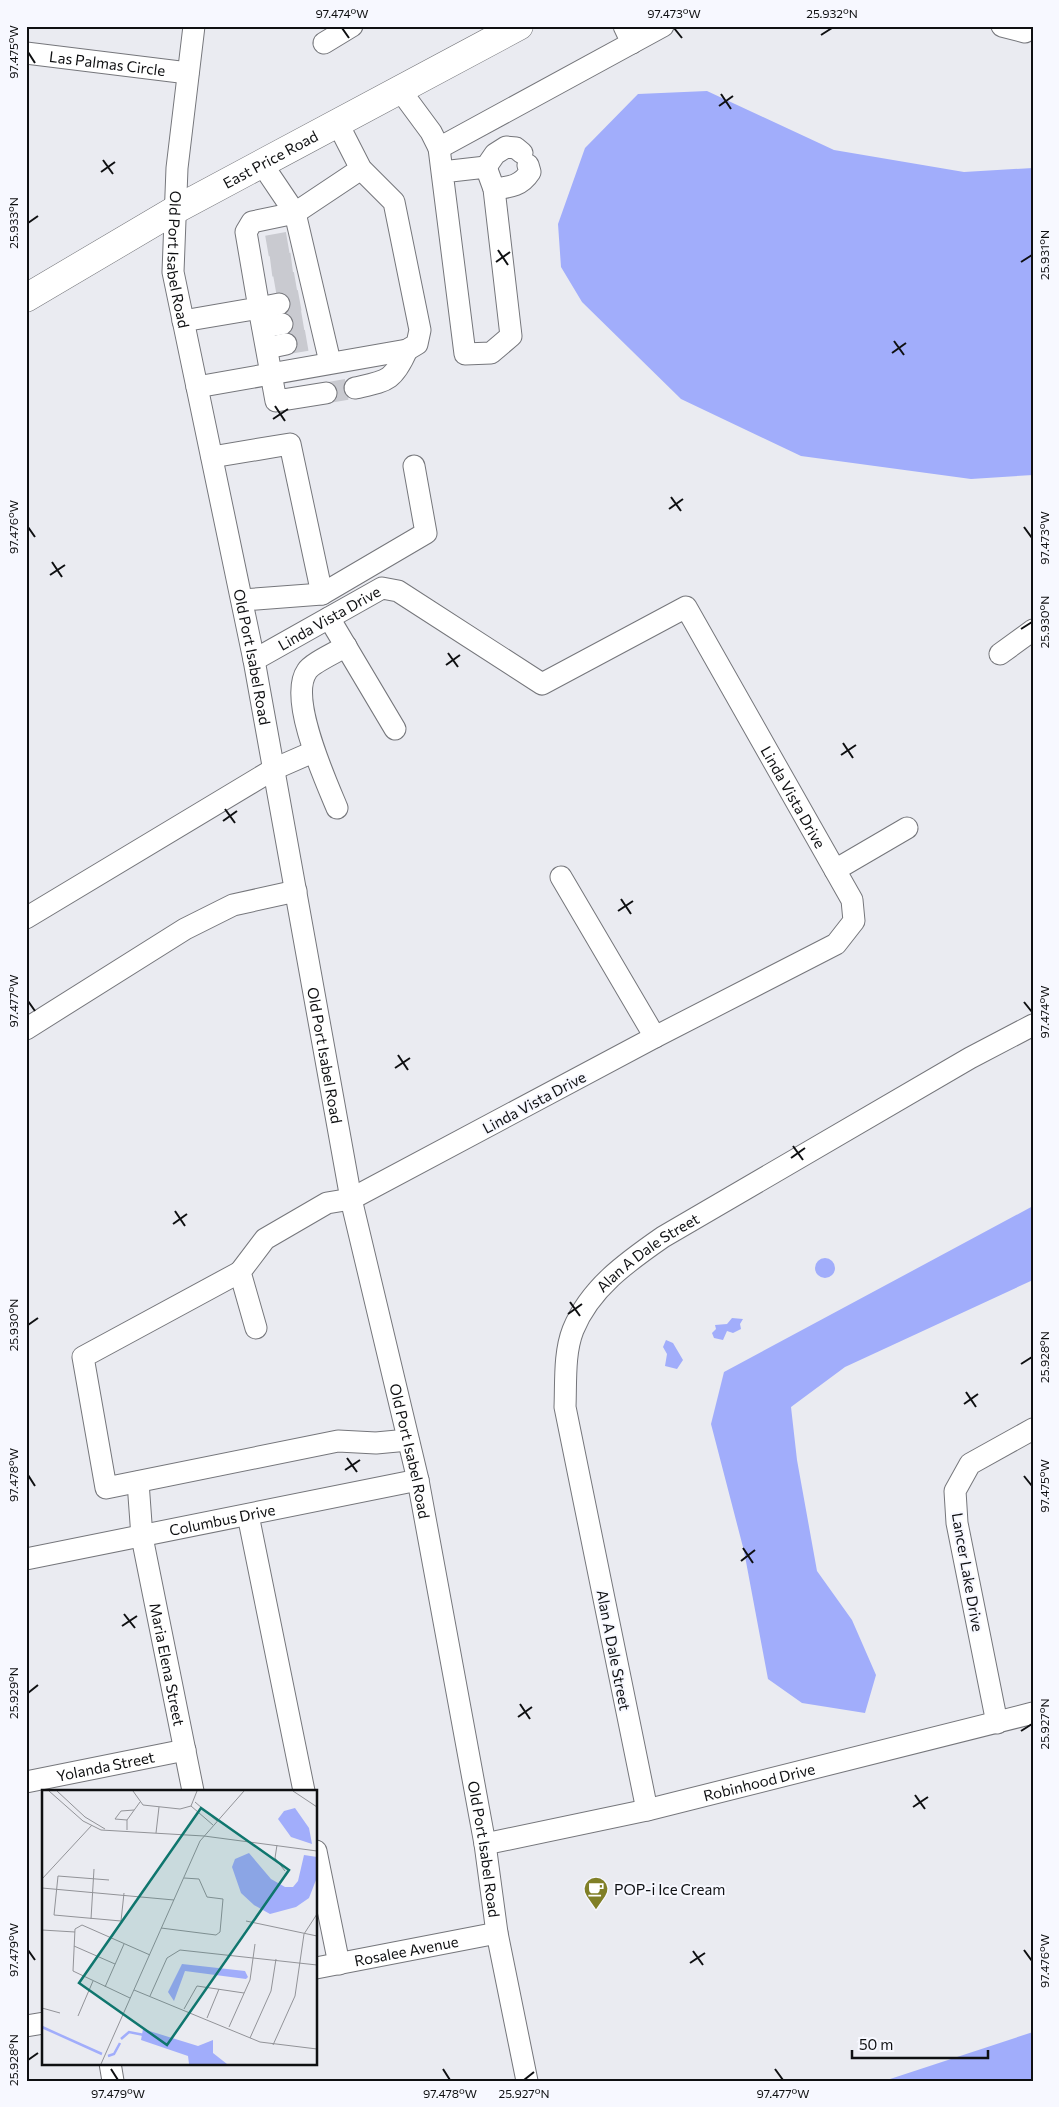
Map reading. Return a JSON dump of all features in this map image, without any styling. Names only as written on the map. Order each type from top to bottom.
[{"type":"main road","name":"East Price Road","points":[[26,298],[175,210],[519,26]]},
{"type":"street","name":"Old Port Isabel Road","points":[[194,26],[175,210],[173,272],[254,660],[351,1200],[418,1480],[485,1844],[498,1933],[527,2081]]},
{"type":"street","points":[[324,42],[352,26]]},
{"type":"street","points":[[439,148],[628,35],[663,26]]},
{"type":"street","points":[[1002,26],[1025,32]]},
{"type":"street","name":"Las Palmas Circle","points":[[26,54],[188,74]]},
{"type":"street","points":[[400,90],[432,132],[439,148],[465,354],[492,353],[511,336],[494,189],[486,167]]},
{"type":"street","points":[[197,387],[330,362],[407,350],[417,344],[420,330],[394,202],[361,168],[338,124]]},
{"type":"street","points":[[442,172],[486,167],[495,154],[506,147],[516,148],[525,159],[530,172],[525,180],[512,187],[494,189]]},
{"type":"street","points":[[262,164],[295,213],[306,290],[330,362]]},
{"type":"street","points":[[326,392],[276,401],[272,373],[267,297],[246,232],[252,222],[295,213],[361,168]]},
{"type":"street","points":[[183,321],[267,297]]},
{"type":"street","points":[[355,388],[386,381],[402,363],[407,350]]},
{"type":"street","points":[[212,457],[290,444],[322,594]]},
{"type":"street","points":[[242,600],[322,594],[426,533],[414,466]]},
{"type":"street","name":"Linda Vista Drive","points":[[254,660],[382,588],[398,591],[542,684],[686,607],[852,900],[854,921],[836,944],[655,1037],[351,1200]]},
{"type":"street","points":[[329,618],[395,729]]},
{"type":"street","points":[[1000,654],[1033,630]]},
{"type":"street","points":[[337,808],[313,752],[300,686],[308,669],[346,646]]},
{"type":"street","points":[[26,918],[274,769],[313,752]]},
{"type":"street","points":[[835,870],[907,828]]},
{"type":"street","points":[[561,877],[655,1037]]},
{"type":"street","points":[[26,1030],[185,929],[233,904],[296,891]]},
{"type":"street","name":"Alan A Dale Street","points":[[646,1810],[565,1407],[566,1366],[573,1331],[595,1294],[623,1265],[662,1237],[970,1058],[1033,1026]]},
{"type":"street","points":[[351,1200],[326,1203],[264,1239],[240,1272],[83,1357],[106,1488],[338,1442],[376,1443],[408,1440]]},
{"type":"street","points":[[240,1272],[256,1328]]},
{"type":"street","name":"Lancer Lake Drive","points":[[997,1723],[957,1523],[955,1491],[970,1464],[1033,1429]]},
{"type":"street","name":"Maria Elena Street","points":[[146,1480],[142,1537],[193,1790]]},
{"type":"street","name":"Columbus Drive","points":[[26,1559],[418,1480]]},
{"type":"street","points":[[248,1515],[304,1790]]},
{"type":"street","name":"Robinhood Drive","points":[[485,1844],[646,1810],[1033,1713]]},
{"type":"street","name":"Yolanda Street","points":[[26,1782],[185,1750]]},
{"type":"street","points":[[318,1861],[339,1964]]},
{"type":"street","name":"Rosalee Avenue","points":[[318,1968],[498,1933]]},
{"type":"street","points":[[26,2026],[42,2023]]},
{"type":"street","points":[[110,2064],[114,2081]]},
{"type":"water","points":[[707,91],[834,150],[964,172],[1033,168],[1033,475],[971,479],[801,456],[681,399],[582,302],[561,267],[558,224],[585,148],[638,94]]},
{"type":"water","points":[[1033,1206],[1033,1280],[845,1367],[791,1407],[797,1460],[817,1571],[852,1620],[876,1675],[865,1713],[802,1703],[768,1679],[744,1551],[711,1424],[724,1372]]},
{"type":"water","points":[[825,1258],[832,1261],[835,1268],[832,1275],[825,1278],[818,1275],[815,1268],[818,1261]]},
{"type":"water","points":[[732,1318],[743,1319],[740,1324],[741,1329],[733,1333],[727,1331],[723,1340],[714,1338],[712,1333],[716,1329],[715,1325],[727,1324]]},
{"type":"water","points":[[666,1340],[673,1343],[683,1360],[677,1369],[665,1366],[667,1354],[663,1347]]},
{"type":"water","points":[[1033,2032],[1033,2081],[884,2081]]},
{"type":"tunnel","points":[[267,246],[290,242]]},
{"type":"tunnel","points":[[271,266],[294,263]]},
{"type":"tunnel","points":[[275,286],[298,282]]},
{"type":"tunnel","points":[[279,304],[301,300]]},
{"type":"tunnel","points":[[282,324],[306,320]]},
{"type":"tunnel","points":[[286,344],[309,340]]},
{"type":"tunnel","points":[[326,393],[355,388]]},
{"type":"place","name":"POP-i Ice Cream","points":[[596,1910]]}]
